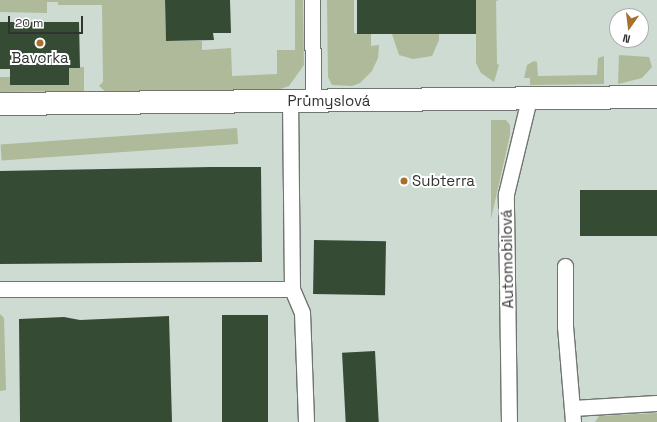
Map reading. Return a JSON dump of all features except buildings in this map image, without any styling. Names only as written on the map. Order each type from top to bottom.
[{"type":"street","name":"Průmyslová","points":[[0,104],[657,97]]},
{"type":"lane","points":[[312,0],[313,101]]},
{"type":"lane","name":"Automobilová","points":[[509,422],[506,194],[529,99]]},
{"type":"lane","points":[[290,101],[292,289],[302,312],[306,422]]},
{"type":"lane","points":[[565,266],[565,326],[572,415],[657,403]]},
{"type":"lane","points":[[0,289],[292,289]]},
{"type":"shaded area","points":[[0,0],[657,0],[657,422],[0,422]]},
{"type":"green space","points":[[0,0],[165,0],[166,41],[202,41],[202,50],[231,48],[232,76],[277,74],[277,50],[295,50],[295,0],[303,0],[304,65],[289,86],[277,90],[106,92],[99,86],[103,82],[102,5],[58,5],[58,2],[47,2],[47,13],[0,12]]},
{"type":"green space","points":[[327,0],[354,0],[354,33],[371,33],[371,46],[379,45],[378,58],[372,71],[360,83],[352,86],[332,85],[328,77]]},
{"type":"green space","points":[[476,0],[499,0],[496,1],[497,64],[499,65],[494,82],[481,73],[476,63]]},
{"type":"green space","points":[[439,33],[439,40],[432,56],[413,59],[399,55],[392,34]]},
{"type":"green space","points":[[619,55],[649,57],[652,67],[642,78],[618,84]]},
{"type":"green space","points":[[604,56],[604,84],[530,85],[530,78],[524,78],[527,65],[534,61],[537,62],[538,76],[597,75],[598,58]]},
{"type":"green space","points":[[69,67],[84,67],[84,91],[0,92],[0,77],[10,77],[10,85],[69,85]]},
{"type":"green space","points":[[491,120],[506,120],[510,125],[510,135],[491,219]]},
{"type":"green space","points":[[237,128],[238,144],[2,160],[1,145]]},
{"type":"green space","points":[[0,314],[4,318],[6,390],[0,391]]},
{"type":"green space","points":[[657,413],[657,422],[595,422],[599,416]]},
{"type":"place","name":"Bavorka","points":[[40,43]]},
{"type":"place","name":"Subterra","points":[[404,181]]}]
